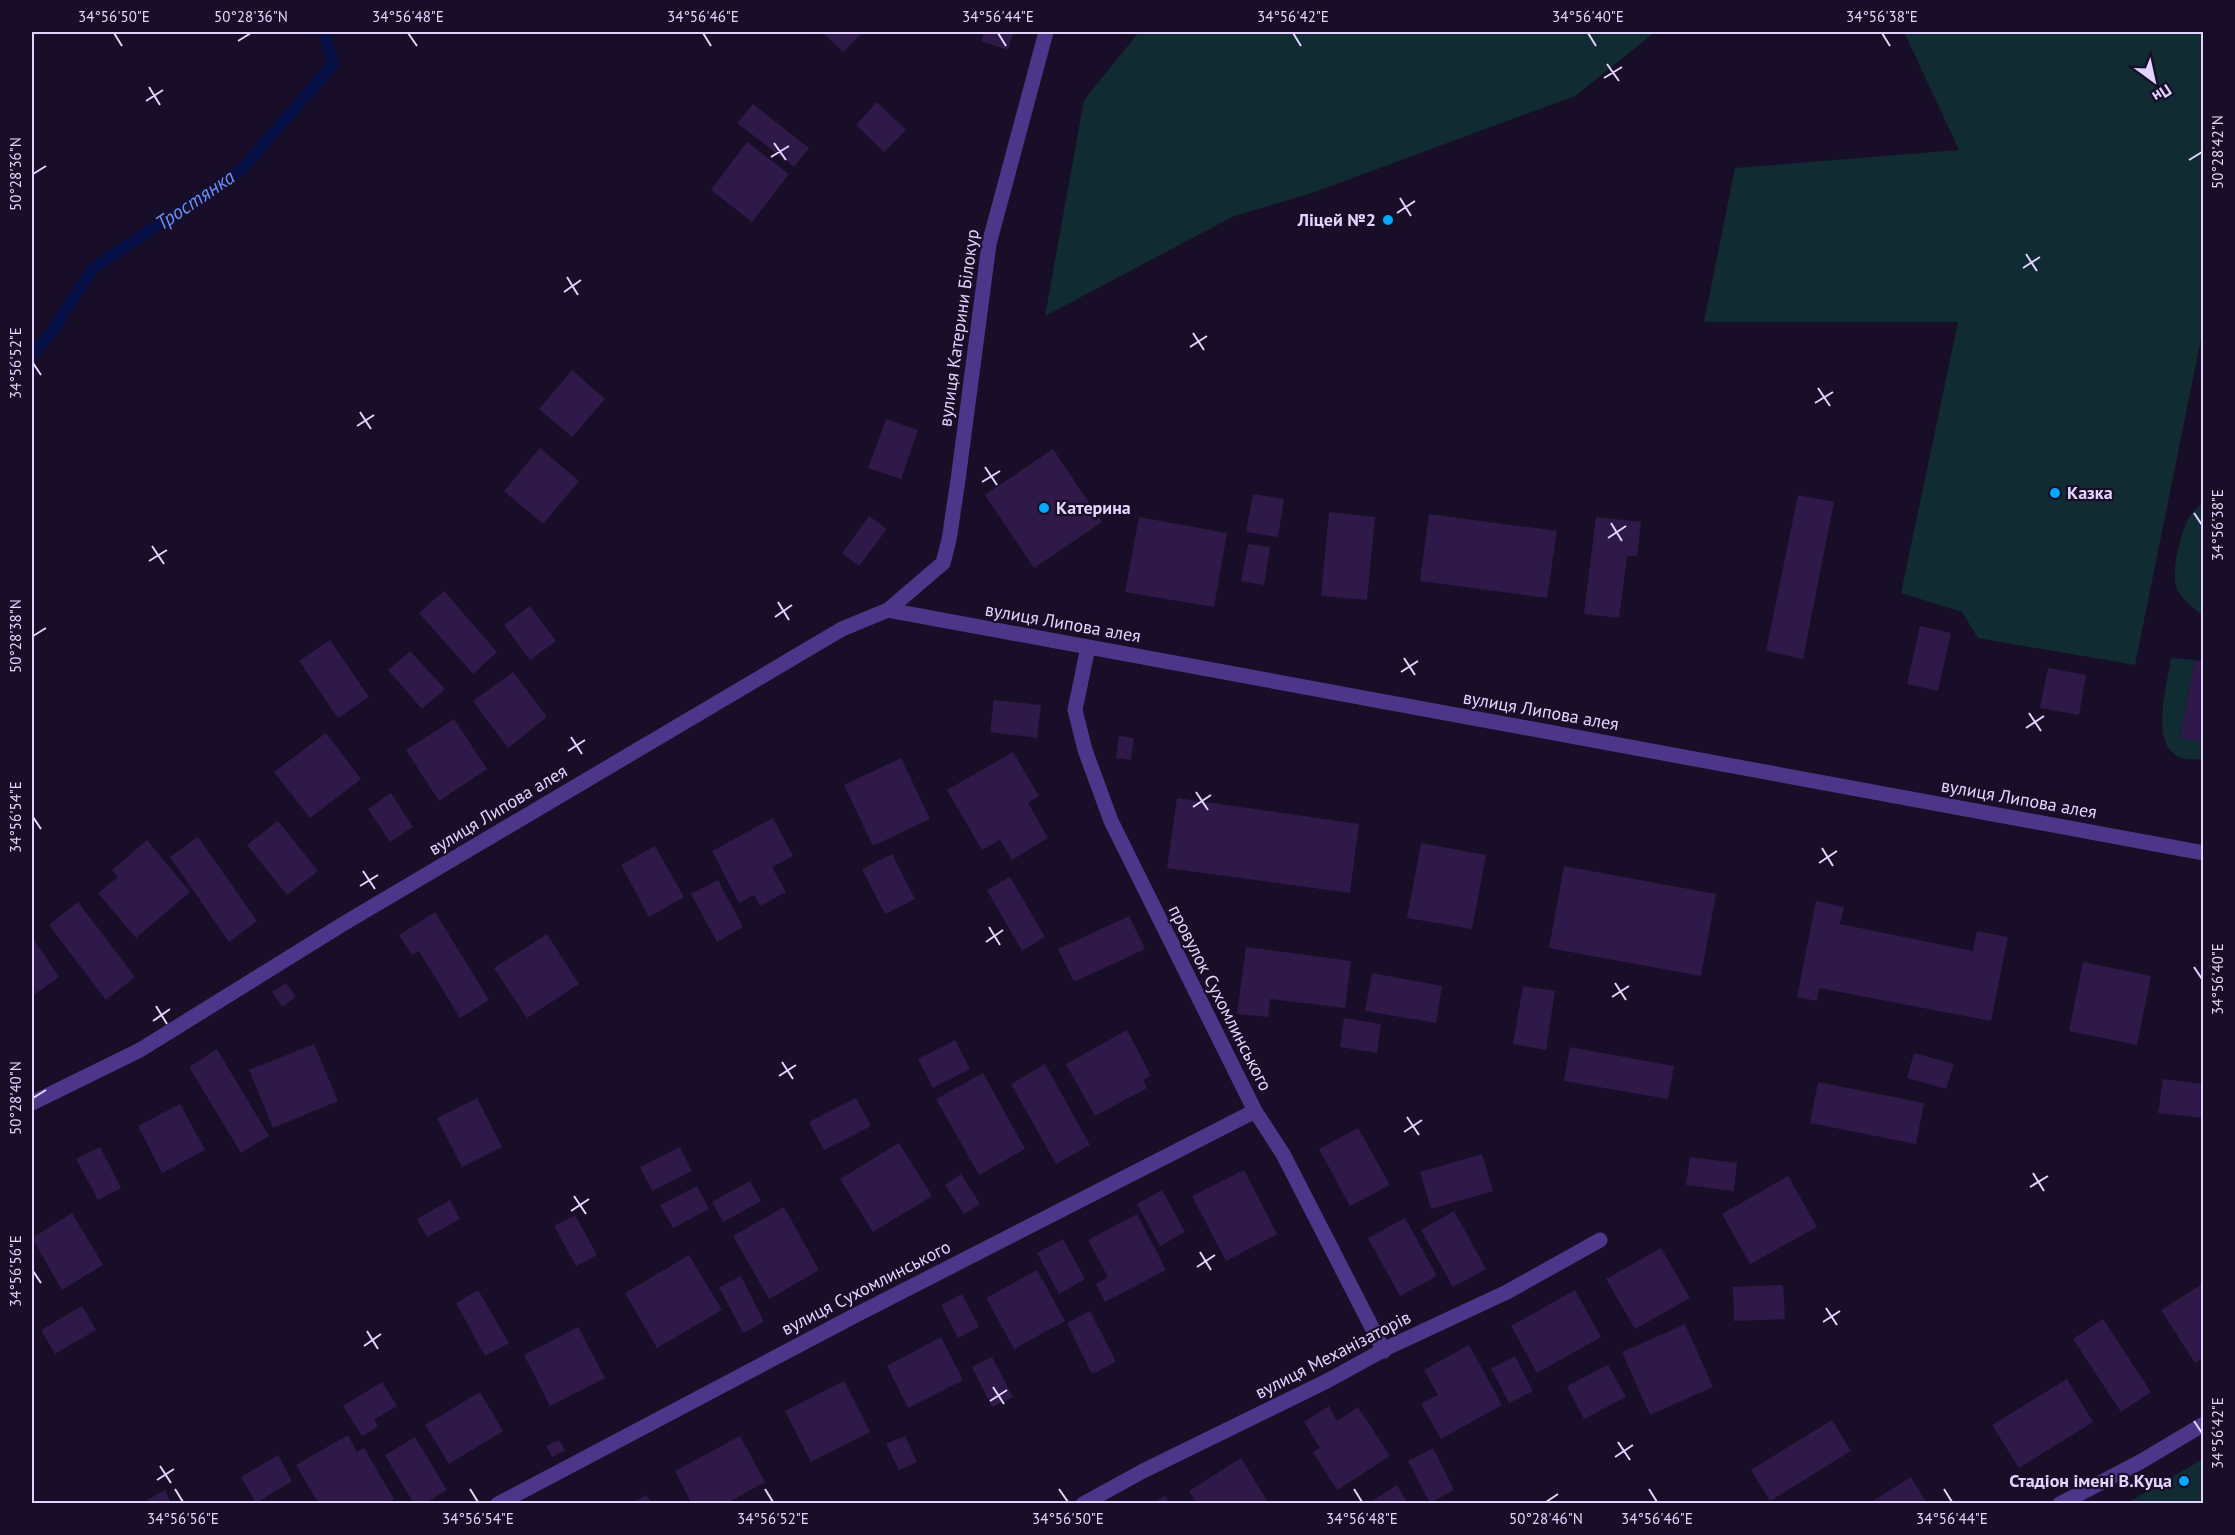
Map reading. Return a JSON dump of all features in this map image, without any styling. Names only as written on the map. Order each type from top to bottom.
[{"type":"street","name":"вулиця Катерини Білокур","points":[[888,610],[943,563],[949,540],[958,480],[988,244],[1047,32]]},
{"type":"street","name":"вулиця Липова алея","points":[[32,1103],[140,1050],[343,924],[832,635],[888,610],[2204,853]]},
{"type":"street","name":"провулок Сухомлинського","points":[[1088,647],[1075,710],[1085,750],[1111,821],[1255,1111],[1283,1154],[1384,1351]]},
{"type":"street","name":"вулиця Сухомлинського","points":[[498,1503],[977,1252],[1255,1111]]},
{"type":"street","name":"вулиця Механізаторів","points":[[1083,1503],[1384,1351],[1507,1292],[1600,1240]]},
{"type":"street","points":[[2060,1503],[2140,1462],[2204,1424]]},
{"type":"shaded area","points":[[1139,32],[1655,32],[1575,96],[1312,193],[1234,216],[1045,316],[1084,100]]},
{"type":"shaded area","points":[[1904,32],[2203,32],[2203,329],[2135,665],[1978,638],[1962,612],[1901,593],[1958,322],[1704,322],[1735,168],[1959,150]]},
{"type":"shaded area","points":[[2203,502],[2203,616],[2179,593],[2175,573],[2180,541],[2187,522]]},
{"type":"shaded area","points":[[2171,658],[2195,660],[2180,737],[2203,742],[2203,759],[2184,758],[2172,752],[2165,740],[2162,725],[2163,707]]},
{"type":"shaded area","name":"Стадіон імені В.Куца","points":[[2203,1459],[2203,1503],[2127,1503]]},
{"type":"building","points":[[822,32],[863,32],[843,52]]},
{"type":"building","points":[[984,32],[1013,34],[1008,50],[981,41]]},
{"type":"building","points":[[877,102],[906,130],[884,152],[856,125]]},
{"type":"building","points":[[753,104],[809,148],[794,167],[737,123]]},
{"type":"building","points":[[747,142],[789,174],[752,222],[711,190]]},
{"type":"building","points":[[572,370],[605,399],[572,437],[539,409]]},
{"type":"building","points":[[886,419],[918,430],[901,479],[868,468]]},
{"type":"building","points":[[540,448],[579,481],[543,524],[504,491]]},
{"type":"building","name":"Катерина","points":[[1053,449],[1102,522],[1034,568],[985,495]]},
{"type":"building","points":[[1253,494],[1284,499],[1278,537],[1246,532]]},
{"type":"building","points":[[1798,495],[1834,502],[1803,659],[1766,651]]},
{"type":"building","points":[[1329,512],[1375,517],[1367,600],[1321,596]]},
{"type":"building","points":[[1429,514],[1557,531],[1547,598],[1420,581]]},
{"type":"building","points":[[869,516],[887,529],[859,566],[842,553]]},
{"type":"building","points":[[1139,517],[1227,533],[1214,607],[1125,592]]},
{"type":"building","points":[[1596,517],[1641,522],[1637,556],[1627,556],[1619,618],[1584,614]]},
{"type":"building","points":[[1248,544],[1270,547],[1264,585],[1241,581]]},
{"type":"building","points":[[444,591],[497,652],[473,674],[419,613]]},
{"type":"building","points":[[530,606],[556,641],[530,660],[504,625]]},
{"type":"building","points":[[1920,626],[1951,633],[1938,691],[1907,684]]},
{"type":"building","points":[[330,640],[369,697],[338,718],[299,661]]},
{"type":"building","points":[[410,651],[445,689],[422,709],[388,670]]},
{"type":"building","points":[[2195,660],[2204,662],[2204,742],[2180,738]]},
{"type":"building","points":[[2048,668],[2086,675],[2079,715],[2040,708]]},
{"type":"building","points":[[513,672],[547,717],[508,748],[473,701]]},
{"type":"building","points":[[994,700],[1041,705],[1037,738],[990,732]]},
{"type":"building","points":[[454,719],[487,769],[439,801],[406,750]]},
{"type":"building","points":[[326,733],[361,779],[310,818],[274,772]]},
{"type":"building","points":[[1119,736],[1134,738],[1131,760],[1116,758]]},
{"type":"building","points":[[1013,752],[1039,796],[1028,803],[1048,838],[1012,860],[1000,840],[982,850],[947,790]]},
{"type":"building","points":[[901,758],[930,819],[873,846],[844,785]]},
{"type":"building","points":[[391,793],[413,827],[390,842],[368,809]]},
{"type":"building","points":[[1177,798],[1359,824],[1350,893],[1167,868]]},
{"type":"building","points":[[773,818],[793,856],[772,867],[786,892],[760,906],[754,895],[739,903],[712,851]]},
{"type":"building","points":[[278,821],[318,871],[287,895],[247,845]]},
{"type":"building","points":[[198,837],[257,921],[229,942],[170,857]]},
{"type":"building","points":[[147,840],[190,892],[136,938],[98,893],[118,877],[112,870]]},
{"type":"building","points":[[1421,843],[1486,855],[1472,929],[1407,918]]},
{"type":"building","points":[[655,846],[684,897],[649,917],[621,865]]},
{"type":"building","points":[[892,854],[915,899],[885,914],[862,869]]},
{"type":"building","points":[[1564,866],[1716,894],[1701,976],[1549,948]]},
{"type":"building","points":[[1010,877],[1045,937],[1022,951],[987,890]]},
{"type":"building","points":[[718,880],[743,927],[717,942],[691,894]]},
{"type":"building","points":[[1816,901],[1844,907],[1840,924],[1973,951],[1977,931],[2008,937],[1991,1021],[1819,988],[1817,1001],[1797,997]]},
{"type":"building","points":[[78,902],[135,977],[106,1000],[49,925]]},
{"type":"building","points":[[435,912],[489,1000],[460,1018],[419,951],[412,955],[399,935]]},
{"type":"building","points":[[1129,916],[1145,949],[1074,982],[1058,949]]},
{"type":"building","points":[[547,934],[579,984],[527,1018],[494,968]]},
{"type":"building","points":[[32,937],[59,977],[32,996]]},
{"type":"building","points":[[1246,947],[1351,961],[1345,1008],[1270,999],[1268,1017],[1237,1014]]},
{"type":"building","points":[[2083,962],[2151,976],[2137,1045],[2069,1031]]},
{"type":"building","points":[[1372,973],[1442,986],[1436,1023],[1365,1011]]},
{"type":"building","points":[[286,983],[296,997],[282,1007],[272,992]]},
{"type":"building","points":[[1523,986],[1555,991],[1546,1050],[1513,1044]]},
{"type":"building","points":[[1344,1018],[1381,1024],[1377,1053],[1340,1047]]},
{"type":"building","points":[[1127,1030],[1151,1076],[1143,1080],[1147,1088],[1095,1116],[1066,1064]]},
{"type":"building","points":[[955,1040],[970,1069],[933,1088],[918,1059]]},
{"type":"building","points":[[314,1044],[338,1101],[273,1128],[249,1070]]},
{"type":"building","points":[[1570,1047],[1674,1066],[1668,1099],[1564,1081]]},
{"type":"building","points":[[217,1049],[269,1136],[241,1153],[189,1067]]},
{"type":"building","points":[[1914,1053],[1954,1064],[1946,1089],[1907,1078]]},
{"type":"building","points":[[1045,1064],[1090,1145],[1056,1164],[1011,1084]]},
{"type":"building","points":[[983,1073],[1025,1149],[979,1175],[936,1099]]},
{"type":"building","points":[[2163,1079],[2204,1084],[2204,1118],[2158,1113]]},
{"type":"building","points":[[1818,1082],[1924,1103],[1916,1144],[1810,1123]]},
{"type":"building","points":[[477,1098],[502,1147],[462,1167],[437,1118]]},
{"type":"building","points":[[856,1098],[871,1126],[824,1150],[809,1122]]},
{"type":"building","points":[[180,1104],[205,1150],[162,1173],[138,1126]]},
{"type":"building","points":[[1358,1128],[1390,1185],[1350,1206],[1319,1149]]},
{"type":"building","points":[[899,1143],[932,1196],[873,1232],[840,1179]]},
{"type":"building","points":[[100,1147],[121,1188],[98,1200],[76,1159]]},
{"type":"building","points":[[680,1147],[692,1171],[652,1191],[640,1167]]},
{"type":"building","points":[[1482,1154],[1493,1191],[1431,1209],[1420,1172]]},
{"type":"building","points":[[1690,1157],[1737,1163],[1734,1191],[1686,1185]]},
{"type":"building","points":[[1244,1170],[1277,1234],[1226,1261],[1192,1196]]},
{"type":"building","points":[[961,1174],[980,1204],[964,1214],[945,1185]]},
{"type":"building","points":[[1788,1176],[1817,1227],[1750,1264],[1722,1214]]},
{"type":"building","points":[[750,1181],[761,1201],[723,1222],[712,1202]]},
{"type":"building","points":[[697,1186],[709,1209],[673,1228],[660,1205]]},
{"type":"building","points":[[1162,1190],[1185,1232],[1160,1246],[1137,1204]]},
{"type":"building","points":[[450,1200],[460,1219],[427,1237],[417,1219]]},
{"type":"building","points":[[784,1207],[819,1270],[769,1299],[733,1236]]},
{"type":"building","points":[[1454,1211],[1486,1269],[1453,1287],[1421,1230]]},
{"type":"building","points":[[72,1213],[103,1265],[62,1290],[32,1238]]},
{"type":"building","points":[[1137,1214],[1166,1270],[1105,1302],[1096,1284],[1108,1277],[1088,1240]]},
{"type":"building","points":[[575,1215],[597,1255],[576,1266],[554,1226]]},
{"type":"building","points":[[1405,1218],[1437,1276],[1400,1296],[1368,1238]]},
{"type":"building","points":[[1063,1239],[1085,1279],[1059,1294],[1037,1253]]},
{"type":"building","points":[[1661,1248],[1690,1298],[1635,1329],[1606,1279]]},
{"type":"building","points":[[689,1255],[722,1310],[657,1348],[625,1293]]},
{"type":"building","points":[[1037,1270],[1065,1321],[1014,1349],[986,1298]]},
{"type":"building","points":[[741,1276],[764,1322],[743,1333],[719,1287]]},
{"type":"building","points":[[2204,1283],[2204,1357],[2195,1363],[2161,1310]]},
{"type":"building","points":[[1783,1285],[1785,1319],[1734,1321],[1733,1287]]},
{"type":"building","points":[[478,1290],[509,1343],[485,1356],[456,1303]]},
{"type":"building","points":[[1575,1290],[1601,1337],[1537,1373],[1511,1326]]},
{"type":"building","points":[[962,1294],[979,1327],[958,1338],[941,1305]]},
{"type":"building","points":[[82,1306],[96,1330],[55,1354],[41,1330]]},
{"type":"building","points":[[1090,1311],[1116,1362],[1092,1374],[1067,1323]]},
{"type":"building","points":[[2103,1319],[2151,1392],[2121,1412],[2073,1339]]},
{"type":"building","points":[[1685,1324],[1713,1387],[1650,1415],[1622,1352]]},
{"type":"building","points":[[578,1327],[605,1378],[550,1406],[524,1355]]},
{"type":"building","points":[[941,1337],[963,1380],[908,1408],[887,1366]]},
{"type":"building","points":[[1469,1345],[1502,1405],[1441,1439],[1421,1404],[1438,1395],[1424,1370]]},
{"type":"building","points":[[1515,1356],[1533,1391],[1509,1403],[1491,1368]]},
{"type":"building","points":[[992,1357],[1013,1397],[992,1407],[972,1367]]},
{"type":"building","points":[[1608,1365],[1626,1397],[1584,1419],[1567,1386]]},
{"type":"building","points":[[2067,1379],[2093,1422],[2019,1468],[1992,1425]]},
{"type":"building","points":[[844,1381],[870,1432],[811,1462],[785,1411]]},
{"type":"building","points":[[382,1382],[397,1406],[374,1420],[378,1427],[362,1436],[343,1406]]},
{"type":"building","points":[[480,1392],[503,1431],[449,1464],[425,1425]]},
{"type":"building","points":[[1329,1406],[1337,1421],[1358,1407],[1390,1456],[1337,1490],[1313,1452],[1320,1448],[1304,1422]]},
{"type":"building","points":[[1832,1420],[1851,1451],[1770,1501],[1751,1470]]},
{"type":"building","points":[[348,1435],[357,1452],[364,1448],[394,1499],[387,1504],[319,1504],[296,1465]]},
{"type":"building","points":[[740,1436],[765,1482],[725,1504],[692,1504],[675,1471]]},
{"type":"building","points":[[905,1436],[917,1462],[899,1470],[886,1444]]},
{"type":"building","points":[[415,1437],[447,1490],[424,1504],[414,1504],[385,1455]]},
{"type":"building","points":[[559,1440],[565,1450],[552,1457],[546,1446]]},
{"type":"building","points":[[1433,1448],[1454,1490],[1430,1503],[1408,1461]]},
{"type":"building","points":[[278,1455],[292,1481],[256,1503],[241,1477]]},
{"type":"building","points":[[1241,1458],[1269,1504],[1197,1504],[1189,1491]]},
{"type":"building","points":[[1911,1477],[1927,1504],[1868,1504]]},
{"type":"building","points":[[1397,1485],[1408,1504],[1367,1504]]},
{"type":"building","points":[[165,1490],[172,1504],[140,1504]]},
{"type":"building","points":[[647,1495],[651,1504],[628,1504]]},
{"type":"building","points":[[1165,1496],[1170,1504],[1151,1504]]},
{"type":"waterway","name":"Тростянка","points":[[32,355],[52,332],[92,269],[243,168],[333,64],[324,32]]},
{"type":"place","name":"Ліцей №2","points":[[1388,220]]},
{"type":"place","name":"Казка","points":[[2055,493]]},
{"type":"place","name":"Катерина","points":[[1044,508]]},
{"type":"place","name":"Стадіон імені В.Куца","points":[[2184,1481]]}]
